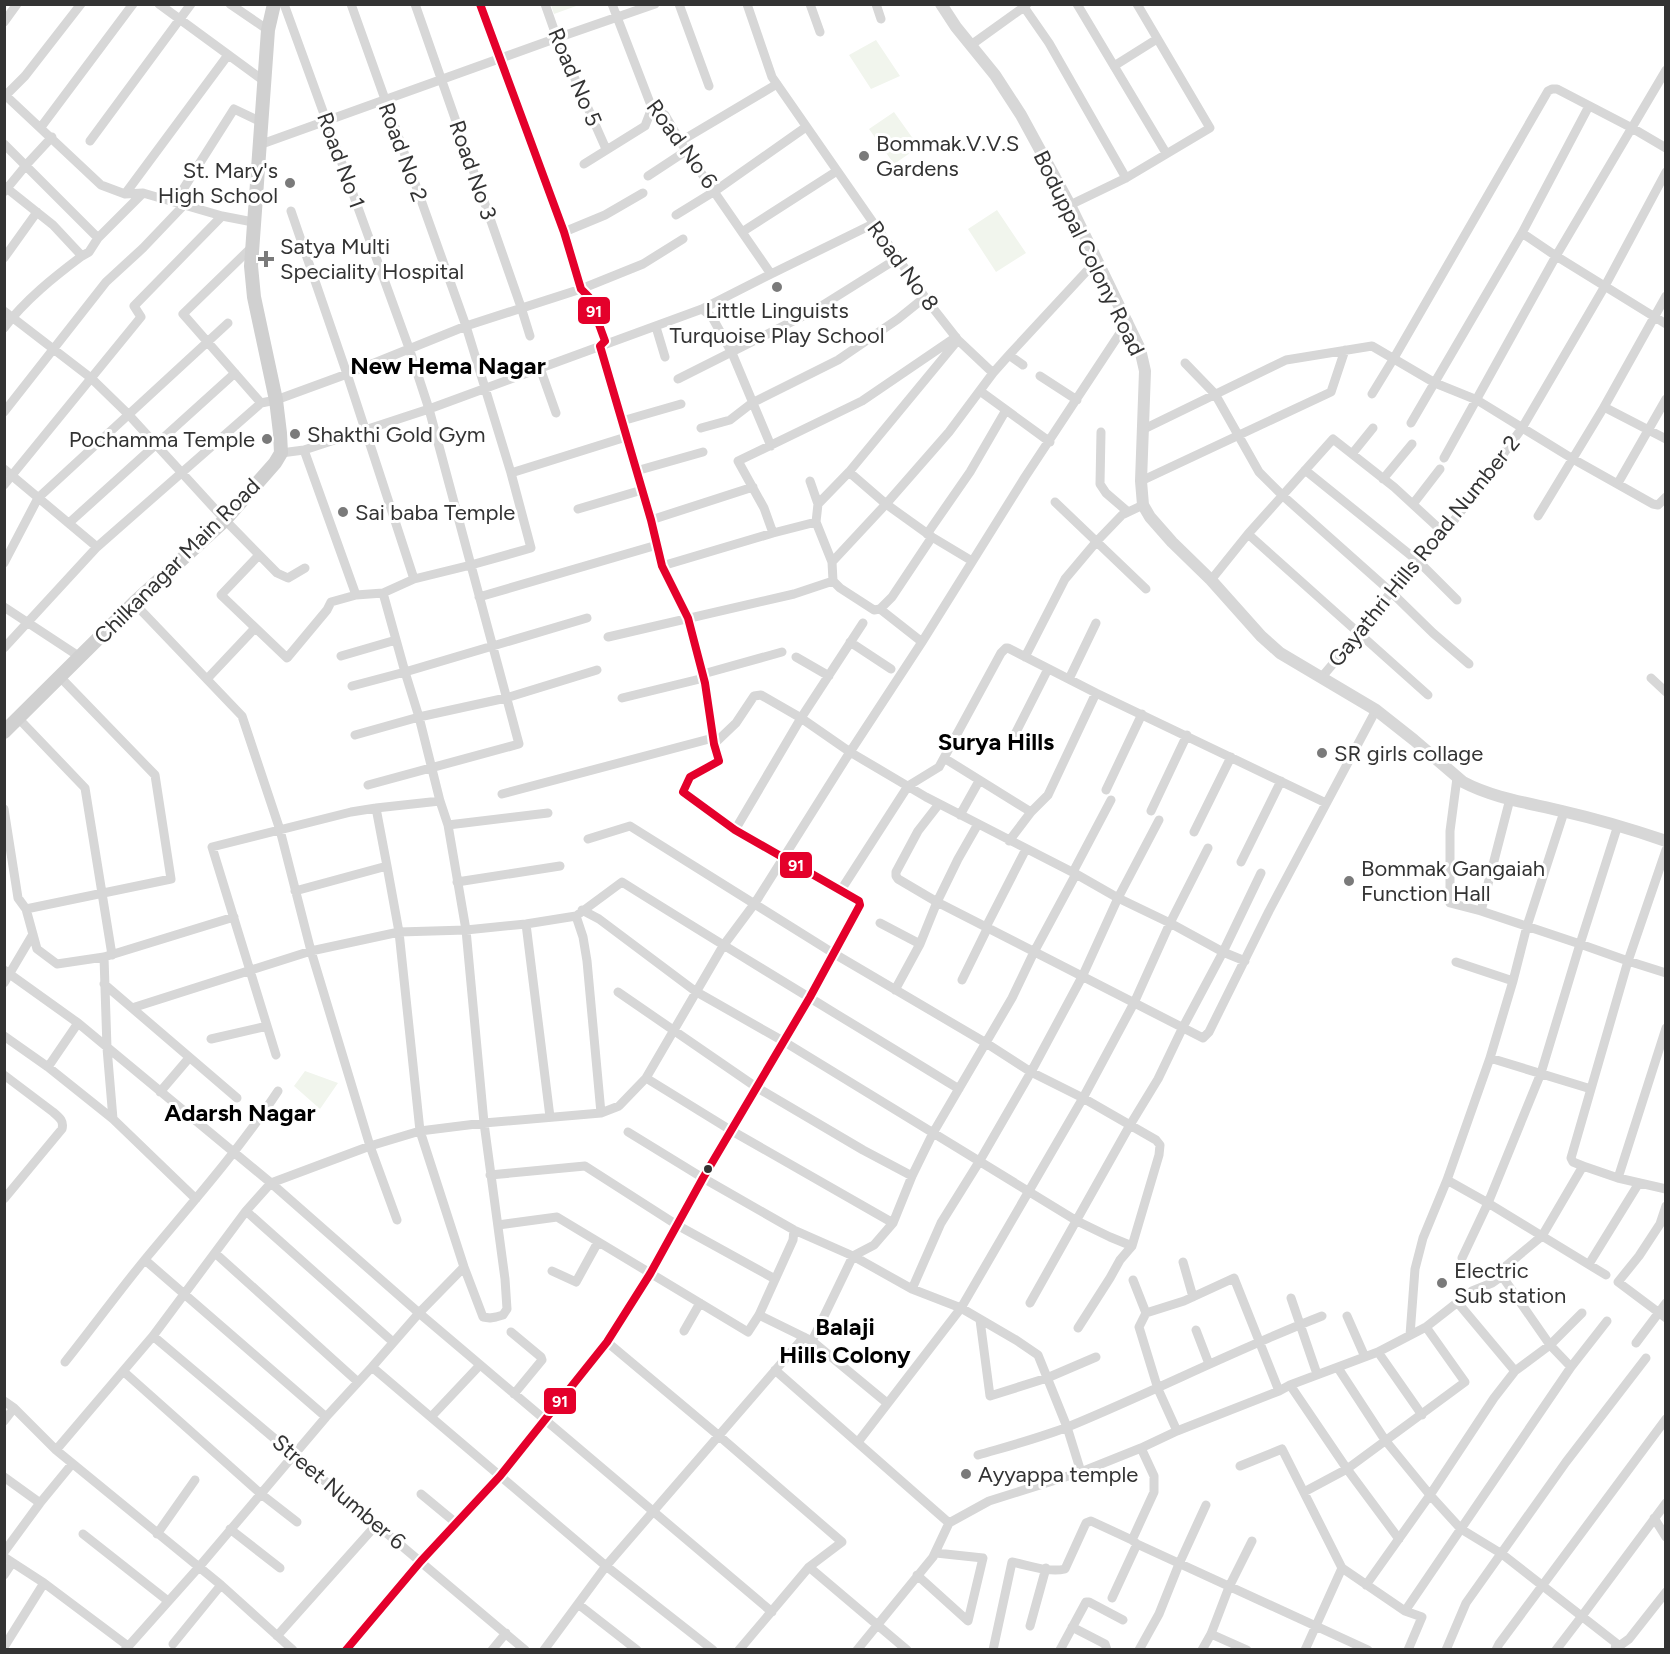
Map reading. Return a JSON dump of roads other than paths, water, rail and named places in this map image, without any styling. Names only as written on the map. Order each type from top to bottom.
[{"type":"main road","points":[[274,4],[268,30],[251,267],[254,297],[276,400],[280,453]]},
{"type":"main road","name":"Chilkanagar Main Road","points":[[4,732],[20,719],[134,603],[225,520],[275,464],[280,453]]},
{"type":"street","points":[[4,22],[17,4]]},
{"type":"street","points":[[81,4],[25,76],[6,96],[101,184],[125,194],[143,193],[222,216],[253,222]]},
{"type":"street","points":[[40,126],[133,4]]},
{"type":"street","points":[[159,4],[264,81]]},
{"type":"street","points":[[90,141],[191,4]]},
{"type":"street","points":[[230,4],[268,30]]},
{"type":"street","name":"Road No 1","points":[[284,4],[429,409],[519,744],[432,767]]},
{"type":"street","name":"Road No 2","points":[[255,628],[286,658],[327,610],[331,602],[356,595],[383,593],[414,579],[471,566],[531,548],[511,473],[465,326],[351,4]]},
{"type":"street","name":"Road No 3","points":[[415,4],[530,336]]},
{"type":"street","points":[[480,4],[564,232],[581,288],[589,297],[605,341],[600,346]]},
{"type":"street","name":"Road No 5","points":[[545,4],[557,38],[606,149]]},
{"type":"street","name":"Road No 6","points":[[612,4],[651,108],[665,115],[686,151],[771,274]]},
{"type":"street","points":[[259,145],[655,4]]},
{"type":"street","points":[[679,4],[709,86]]},
{"type":"street","name":"Road No 8","points":[[747,4],[772,77],[929,303],[957,338],[993,373]]},
{"type":"street","points":[[810,4],[820,32]]},
{"type":"street","points":[[876,4],[881,19]]},
{"type":"street","name":"Boduppal Colony Road","points":[[941,4],[995,75],[1017,110],[1070,205],[1140,349],[1145,371],[1141,481],[1143,505]]},
{"type":"street","points":[[1077,4],[1166,153]]},
{"type":"street","points":[[1070,205],[1126,178],[1210,128],[1137,4]]},
{"type":"street","points":[[971,45],[1025,6],[1049,43],[1126,178]]},
{"type":"street","points":[[1114,66],[1157,39]]},
{"type":"street","points":[[125,194],[228,55]]},
{"type":"street","points":[[1444,458],[1556,256],[1665,70]]},
{"type":"street","points":[[681,141],[777,84]]},
{"type":"street","points":[[1372,394],[1548,91],[1557,89],[1665,148]]},
{"type":"street","points":[[1411,423],[1522,233],[1589,106]]},
{"type":"street","points":[[584,164],[645,126],[651,108]]},
{"type":"street","points":[[4,412],[106,282],[143,248],[180,203],[234,109],[261,122]]},
{"type":"street","points":[[676,215],[806,127]]},
{"type":"street","points":[[52,137],[5,189],[53,225],[82,256]]},
{"type":"street","points":[[4,144],[27,164],[98,238]]},
{"type":"street","points":[[648,176],[686,151]]},
{"type":"street","points":[[742,232],[837,171]]},
{"type":"street","name":"Gayathri Hills Road Number 2","points":[[1321,678],[1391,592],[1444,533],[1522,428],[1605,286],[1665,172]]},
{"type":"street","points":[[4,328],[9,314],[56,275],[89,252],[98,238],[143,193]]},
{"type":"street","points":[[564,232],[605,215],[644,193]]},
{"type":"street","points":[[291,211],[414,579]]},
{"type":"street","points":[[4,258],[37,212]]},
{"type":"street","points":[[4,485],[8,472],[91,378],[141,316],[134,306],[222,216]]},
{"type":"street","points":[[280,453],[304,450],[366,431],[656,327],[702,309],[873,224]]},
{"type":"street","points":[[1522,233],[1665,324]]},
{"type":"street","points":[[4,648],[97,547],[261,403],[276,400],[347,374],[465,326],[581,288],[643,264],[683,239]]},
{"type":"street","points":[[251,248],[183,314],[261,403]]},
{"type":"street","points":[[678,379],[815,310],[898,258]]},
{"type":"street","points":[[832,562],[949,432],[993,373],[1097,260]]},
{"type":"street","points":[[1538,516],[1604,407],[1665,296]]},
{"type":"street","points":[[701,428],[730,420],[752,403],[838,360],[919,302],[929,303]]},
{"type":"street","points":[[702,309],[712,317],[732,353],[771,446]]},
{"type":"street","points":[[9,314],[91,378],[128,414],[277,573],[288,578],[305,568]]},
{"type":"street","points":[[56,1450],[153,1336],[246,1211],[271,1183],[370,1146],[420,1131],[601,1113],[619,1106],[646,1078],[723,946],[755,903],[1025,477],[1128,321]]},
{"type":"street","points":[[4,562],[38,498],[228,323]]},
{"type":"street","points":[[656,327],[664,357]]},
{"type":"street","points":[[773,533],[764,508],[738,460],[862,402],[957,338]]},
{"type":"street","points":[[818,504],[849,472],[957,338]]},
{"type":"street","points":[[346,1650],[421,1561],[500,1476],[607,1342],[650,1274],[703,1178],[810,997],[860,905],[841,890],[735,830],[683,792],[690,777],[719,761],[713,741],[703,676],[688,618],[662,566],[651,520],[600,346]]},
{"type":"street","points":[[1144,429],[1286,360],[1372,346],[1435,383],[1477,400],[1573,459],[1653,504],[1658,505],[1665,497]]},
{"type":"street","points":[[1141,481],[1331,392],[1345,350]]},
{"type":"street","points":[[1009,355],[1023,365]]},
{"type":"street","points":[[1185,363],[1215,394],[1259,472],[1469,664]]},
{"type":"street","points":[[540,368],[556,413]]},
{"type":"street","points":[[69,523],[235,373]]},
{"type":"street","points":[[1040,375],[1077,400]]},
{"type":"street","points":[[980,391],[1050,442]]},
{"type":"street","points":[[1618,483],[1665,399]]},
{"type":"street","points":[[622,421],[681,404]]},
{"type":"street","points":[[1604,407],[1665,439]]},
{"type":"street","points":[[810,481],[818,504],[816,522],[832,562],[833,580],[840,588],[874,610],[880,609],[892,597],[997,429],[1006,410]]},
{"type":"street","points":[[1352,454],[1373,428]]},
{"type":"street","points":[[1101,432],[1100,484],[1106,493],[1128,512]]},
{"type":"street","points":[[511,473],[626,437]]},
{"type":"street","points":[[1211,580],[1248,534],[1333,439],[1413,504],[1444,533]]},
{"type":"street","points":[[1383,479],[1412,444]]},
{"type":"street","points":[[304,450],[356,595]]},
{"type":"street","points":[[636,471],[703,452]]},
{"type":"street","points":[[1413,504],[1440,469]]},
{"type":"street","points":[[1305,470],[1419,562],[1457,600]]},
{"type":"street","points":[[8,472],[97,547]]},
{"type":"street","points":[[849,472],[886,504],[929,535],[972,561]]},
{"type":"street","points":[[651,520],[753,487]]},
{"type":"street","points":[[578,509],[642,490]]},
{"type":"street","points":[[1055,502],[1146,589]]},
{"type":"street","points":[[1025,657],[1065,579],[1122,515],[1143,505],[1150,517],[1172,542],[1280,653],[1376,710],[1457,778],[1471,787],[1510,800],[1618,825],[1665,841]]},
{"type":"street","points":[[662,566],[816,522]]},
{"type":"street","points":[[1248,534],[1428,695]]},
{"type":"street","points":[[479,597],[657,545]]},
{"type":"street","points":[[207,679],[255,628],[221,595],[259,555]]},
{"type":"street","points":[[608,637],[794,594],[833,580]]},
{"type":"street","points":[[376,808],[399,932],[420,1131],[464,1267],[483,1317],[503,1315],[507,1309],[484,1123],[466,930],[448,825],[383,593]]},
{"type":"street","points":[[134,603],[242,716],[280,830],[311,951],[370,1146],[397,1220]]},
{"type":"street","points":[[4,607],[80,657]]},
{"type":"street","points":[[880,609],[922,642]]},
{"type":"street","points":[[352,686],[587,618]]},
{"type":"street","points":[[735,830],[801,718],[863,623]]},
{"type":"street","points":[[1069,679],[1096,623]]},
{"type":"street","points":[[341,657],[396,640]]},
{"type":"street","points":[[850,642],[891,669]]},
{"type":"street","points":[[841,890],[908,786],[939,767],[1003,649],[1008,648],[1096,693],[1326,803]]},
{"type":"street","points":[[622,698],[782,652]]},
{"type":"street","points":[[796,657],[829,676]]},
{"type":"street","points":[[1012,740],[1048,669]]},
{"type":"street","points":[[355,735],[419,717],[506,698],[597,670]]},
{"type":"street","points":[[26,909],[171,879],[155,775],[60,677]]},
{"type":"street","points":[[1651,678],[1665,692]]},
{"type":"street","points":[[1009,841],[1031,812],[1048,795],[1096,693]]},
{"type":"street","points":[[502,794],[713,741],[736,723],[754,696],[761,695],[801,718],[850,752],[939,804],[1223,952],[1245,961]]},
{"type":"street","points":[[939,804],[918,831],[896,876],[937,902],[1203,1038],[1209,1032],[1376,710]]},
{"type":"street","points":[[1106,789],[1142,714]]},
{"type":"street","points":[[20,719],[85,788],[102,894],[108,956],[104,984],[113,1119]]},
{"type":"street","points":[[1151,811],[1187,735]]},
{"type":"street","points":[[1194,832],[1231,757]]},
{"type":"street","points":[[944,758],[1031,812]]},
{"type":"street","points":[[368,784],[432,767]]},
{"type":"street","points":[[1457,778],[1450,831],[1450,903],[1665,972]]},
{"type":"street","points":[[960,815],[978,781]]},
{"type":"street","points":[[1241,862],[1281,781]]},
{"type":"street","points":[[544,1650],[606,1566],[775,1370],[808,1339],[853,1256],[874,1245],[893,1223],[933,1133],[1012,998],[1111,800]]},
{"type":"street","points":[[1480,911],[1510,800]]},
{"type":"street","points":[[276,1055],[212,847],[351,812],[440,801]]},
{"type":"street","points":[[4,809],[18,898],[26,909],[37,949],[57,964],[108,956],[234,917]]},
{"type":"street","points":[[1410,1335],[1415,1269],[1420,1248],[1447,1180],[1490,1058],[1527,926],[1564,812]]},
{"type":"street","points":[[448,825],[548,813]]},
{"type":"street","points":[[912,1289],[941,1223],[1031,1072],[1082,977],[1118,898],[1159,820]]},
{"type":"street","points":[[895,990],[920,944],[958,859],[978,824]]},
{"type":"street","points":[[1462,1258],[1488,1203],[1541,1073],[1618,825]]},
{"type":"street","points":[[588,839],[630,826],[833,953],[1031,1072],[1083,1098],[1156,1140],[1160,1145],[1159,1155],[1132,1246],[1120,1260],[1078,1328]]},
{"type":"street","points":[[858,1442],[961,1308],[1083,1098],[1134,1003],[1170,923],[1208,848]]},
{"type":"street","points":[[962,980],[1026,849]]},
{"type":"street","points":[[1665,850],[1628,961],[1571,1158],[1573,1162],[1618,1178],[1665,1189]]},
{"type":"street","points":[[295,891],[387,866]]},
{"type":"street","points":[[457,882],[560,866]]},
{"type":"street","points":[[1030,1304],[1158,1078],[1261,873]]},
{"type":"street","points":[[132,1008],[311,951],[399,932],[466,930],[526,924],[579,913],[622,882],[959,1089]]},
{"type":"street","points":[[579,913],[599,919],[695,991],[783,1041],[1077,1221],[1132,1246]]},
{"type":"street","points":[[579,913],[587,961],[601,1113]]},
{"type":"street","points":[[880,923],[920,944]]},
{"type":"street","points":[[526,924],[550,1117]]},
{"type":"street","points":[[4,983],[7,972],[33,934]]},
{"type":"street","points":[[1456,962],[1513,981]]},
{"type":"street","points":[[7,972],[78,1023],[271,1183],[544,1420],[772,1612]]},
{"type":"street","points":[[104,984],[237,1098]]},
{"type":"street","points":[[618,992],[756,1087],[912,1176]]},
{"type":"street","points":[[48,1067],[78,1023]]},
{"type":"street","points":[[211,1039],[267,1026]]},
{"type":"street","points":[[1618,1178],[1665,1028]]},
{"type":"street","points":[[4,1035],[113,1119],[196,1198]]},
{"type":"street","points":[[160,1092],[189,1058]]},
{"type":"street","points":[[1490,1058],[1591,1089]]},
{"type":"street","points":[[4,1076],[54,1112],[63,1124],[62,1129],[4,1199]]},
{"type":"street","points":[[646,1078],[732,1131],[893,1223]]},
{"type":"street","points":[[65,1362],[260,1119],[278,1091]]},
{"type":"street","points":[[628,1132],[794,1230],[853,1256],[912,1289],[961,1308],[1038,1354],[1067,1427],[1081,1472]]},
{"type":"street","points":[[490,1175],[585,1166],[677,1225],[776,1279]]},
{"type":"street","points":[[857,1650],[936,1553],[949,1523],[989,1501],[1081,1472],[1317,1374],[1378,1352],[1426,1327],[1472,1291],[1502,1276],[1506,1266],[1542,1236],[1583,1166]]},
{"type":"street","points":[[1447,1180],[1606,1275]]},
{"type":"street","points":[[1589,1264],[1639,1183]]},
{"type":"street","points":[[1662,1315],[1618,1282],[1640,1256],[1660,1224],[1665,1206]]},
{"type":"street","points":[[246,1211],[393,1342]]},
{"type":"street","points":[[498,1225],[557,1217],[747,1332],[759,1315],[776,1279],[793,1240],[794,1230]]},
{"type":"street","points":[[552,1271],[576,1282],[598,1242]]},
{"type":"street","points":[[215,1253],[358,1382]]},
{"type":"street","points":[[145,1260],[326,1417]]},
{"type":"street","points":[[1183,1262],[1193,1297]]},
{"type":"street","points":[[4,1575],[8,1560],[44,1583],[126,1648],[199,1567],[326,1417],[420,1312],[464,1267]]},
{"type":"street","points":[[1502,1276],[1550,1345],[1572,1367]]},
{"type":"street","points":[[1177,1431],[1158,1389],[1139,1327],[1146,1313],[1193,1297],[1234,1278],[1279,1391]]},
{"type":"street","points":[[1133,1280],[1146,1313]]},
{"type":"street","points":[[1290,1298],[1317,1374]]},
{"type":"street","points":[[1458,1303],[1515,1371]]},
{"type":"street","points":[[1636,1343],[1662,1315],[1665,1303]]},
{"type":"street","points":[[684,1331],[700,1304]]},
{"type":"street","points":[[1366,1585],[1515,1371],[1550,1345],[1582,1313]]},
{"type":"street","points":[[759,1315],[808,1339],[887,1403]]},
{"type":"street","points":[[978,1455],[1067,1427],[1322,1316]]},
{"type":"street","points":[[1347,1316],[1365,1357]]},
{"type":"street","points":[[980,1320],[990,1396],[1047,1378],[1096,1357]]},
{"type":"street","points":[[1405,1611],[1606,1321]]},
{"type":"street","points":[[1304,1492],[1347,1469],[1465,1382],[1426,1327]]},
{"type":"street","points":[[1196,1330],[1209,1364]]},
{"type":"street","points":[[511,1332],[542,1360],[514,1394]]},
{"type":"street","name":"Street Number 6","points":[[153,1336],[525,1650]]},
{"type":"street","points":[[607,1342],[842,1542],[809,1567],[740,1650]]},
{"type":"street","points":[[1378,1352],[1422,1415]]},
{"type":"street","points":[[1446,1650],[1466,1603],[1566,1462],[1646,1358]]},
{"type":"street","points":[[431,1417],[480,1365]]},
{"type":"street","points":[[372,1367],[606,1566],[712,1650]]},
{"type":"street","points":[[1338,1368],[1385,1440],[1461,1529],[1502,1554],[1542,1584],[1616,1643],[1615,1649]]},
{"type":"street","points":[[775,1370],[949,1523]]},
{"type":"street","points":[[123,1371],[261,1494],[297,1522]]},
{"type":"street","points":[[1290,1385],[1347,1469],[1399,1539]]},
{"type":"street","points":[[4,1401],[72,1464],[199,1567],[293,1650]]},
{"type":"street","points":[[4,1421],[14,1408]]},
{"type":"street","points":[[1496,1650],[1542,1584],[1665,1419]]},
{"type":"street","points":[[1112,1598],[1154,1492],[1154,1476],[1141,1448]]},
{"type":"street","points":[[1240,1466],[1282,1449],[1342,1568],[1405,1611],[1422,1617],[1408,1650]]},
{"type":"street","points":[[4,1552],[72,1464]]},
{"type":"street","points":[[4,1477],[40,1503]]},
{"type":"street","points":[[157,1534],[195,1480]]},
{"type":"street","points":[[421,1494],[456,1523]]},
{"type":"street","points":[[1556,1650],[1665,1503]]},
{"type":"street","points":[[1139,1650],[1159,1614],[1206,1505]]},
{"type":"street","points":[[1654,1518],[1665,1537]]},
{"type":"street","points":[[993,1650],[1012,1562],[1065,1569],[1089,1521],[1368,1650]]},
{"type":"street","points":[[277,1636],[377,1524]]},
{"type":"street","points":[[230,1529],[280,1568]]},
{"type":"street","points":[[83,1534],[168,1601]]},
{"type":"street","points":[[1202,1650],[1252,1541]]},
{"type":"street","points":[[917,1575],[968,1621],[983,1558],[936,1553]]},
{"type":"street","points":[[809,1567],[907,1650]]},
{"type":"street","points":[[1030,1626],[1046,1568]]},
{"type":"street","points":[[1305,1650],[1342,1568]]},
{"type":"street","points":[[4,1647],[44,1583]]},
{"type":"street","points":[[173,1644],[220,1585]]},
{"type":"street","points":[[1615,1649],[1629,1639],[1665,1592]]},
{"type":"street","points":[[1060,1650],[1086,1602],[1123,1620]]},
{"type":"street","points":[[578,1604],[637,1650]]},
{"type":"street","points":[[1072,1627],[1105,1644],[1107,1650]]},
{"type":"street","points":[[492,1650],[506,1634]]},
{"type":"street","points":[[1211,1634],[1247,1650]]},
{"type":"place","name":"Bommak.V.V.S Gardens","points":[[864,156]]},
{"type":"place","name":"St. Mary's High School","points":[[290,183]]},
{"type":"place","name":"Satya Multi Speciality Hospital","points":[[266,259]]},
{"type":"place","name":"Little Linguists Turquoise Play School","points":[[777,287]]},
{"type":"place","name":"Shakthi Gold Gym","points":[[295,434]]},
{"type":"place","name":"Pochamma Temple","points":[[267,439]]},
{"type":"place","name":"Sai baba Temple","points":[[343,512]]},
{"type":"place","name":"SR girls collage","points":[[1322,753]]},
{"type":"place","name":"Bommak Gangaiah Function Hall","points":[[1349,881]]},
{"type":"place","name":"Electric Sub station","points":[[1442,1283]]},
{"type":"place","name":"Ayyappa temple","points":[[966,1474]]},
{"type":"district","name":"New Hema Nagar","points":[[448,365]]},
{"type":"district","name":"Surya Hills","points":[[996,741]]},
{"type":"district","name":"Adarsh Nagar","points":[[240,1112]]},
{"type":"district","name":"Balaji Hills Colony","points":[[845,1340]]}]
